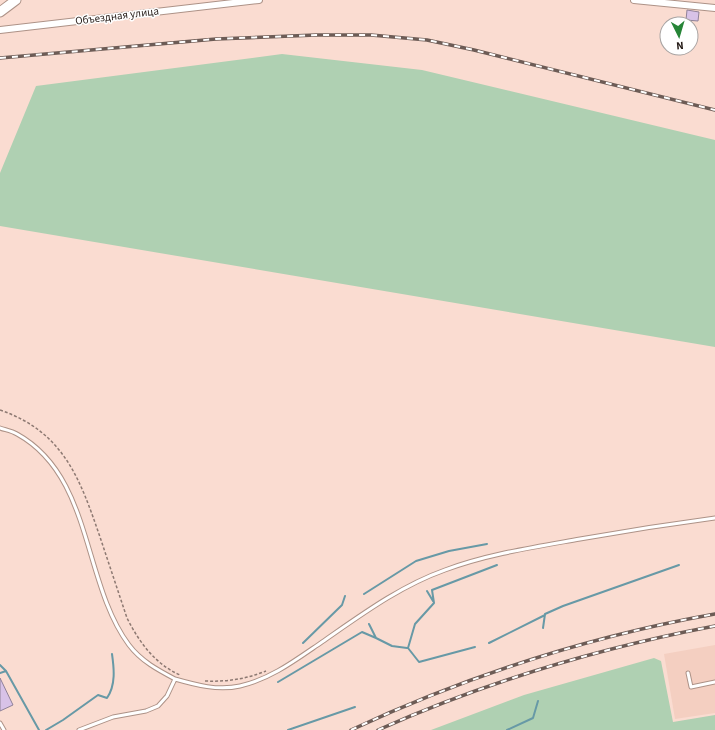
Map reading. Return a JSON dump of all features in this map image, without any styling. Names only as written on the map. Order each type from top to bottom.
[{"type":"main road","points":[[0,12],[16,0]]},
{"type":"street","name":"Объездная улица","points":[[0,30],[259,0]]},
{"type":"street","points":[[634,0],[715,8]]},
{"type":"lane","points":[[0,428],[16,433],[35,446],[53,465],[69,493],[83,529],[112,616],[130,646],[140,657],[155,669],[175,679],[214,688],[239,686],[256,682],[281,670],[393,595],[417,582],[445,570],[513,551],[663,525],[715,518]]},
{"type":"lane","points":[[688,673],[691,686],[715,682]]},
{"type":"lane","points":[[79,730],[97,722],[146,711],[158,706],[167,696],[175,679]]},
{"type":"lane","points":[[0,723],[4,730]]},
{"type":"path","points":[[0,410],[14,415],[44,434],[67,460],[84,492],[127,618],[136,634],[151,654],[172,671],[184,676]]},
{"type":"path","points":[[204,680],[228,681],[242,679],[269,669]]},
{"type":"shaded area","points":[[715,645],[715,713],[675,719],[664,654]]},
{"type":"green space","points":[[282,54],[422,70],[715,140],[715,347],[0,226],[0,173],[36,86]]},
{"type":"green space","points":[[654,658],[661,661],[673,722],[715,715],[715,730],[431,730],[524,695]]},
{"type":"building","points":[[687,10],[699,12],[699,16],[686,16]]},
{"type":"building","points":[[0,678],[13,705],[0,711]]},
{"type":"waterway","points":[[364,594],[416,561],[449,551],[487,544]]},
{"type":"waterway","points":[[475,647],[419,662],[408,648],[415,624],[434,603],[432,590],[497,565]]},
{"type":"waterway","points":[[543,628],[545,614],[563,606],[679,565]]},
{"type":"waterway","points":[[427,591],[433,601]]},
{"type":"waterway","points":[[303,643],[342,605],[345,596]]},
{"type":"waterway","points":[[489,643],[545,615]]},
{"type":"waterway","points":[[369,624],[376,638],[392,646],[407,648]]},
{"type":"waterway","points":[[278,682],[362,632],[376,638]]},
{"type":"waterway","points":[[46,730],[98,695],[107,698],[113,682],[114,671],[112,654]]},
{"type":"waterway","points":[[0,665],[6,671]]},
{"type":"waterway","points":[[0,673],[6,671],[39,730]]},
{"type":"waterway","points":[[507,730],[533,718],[538,701]]},
{"type":"waterway","points":[[288,730],[355,707]]},
{"type":"railway","points":[[0,58],[216,39],[316,35],[371,35],[427,40],[474,50],[715,110]]},
{"type":"railway","points":[[351,730],[439,693],[529,660],[622,634],[715,614]]},
{"type":"railway","points":[[378,730],[460,697],[544,668],[629,645],[715,626]]}]
